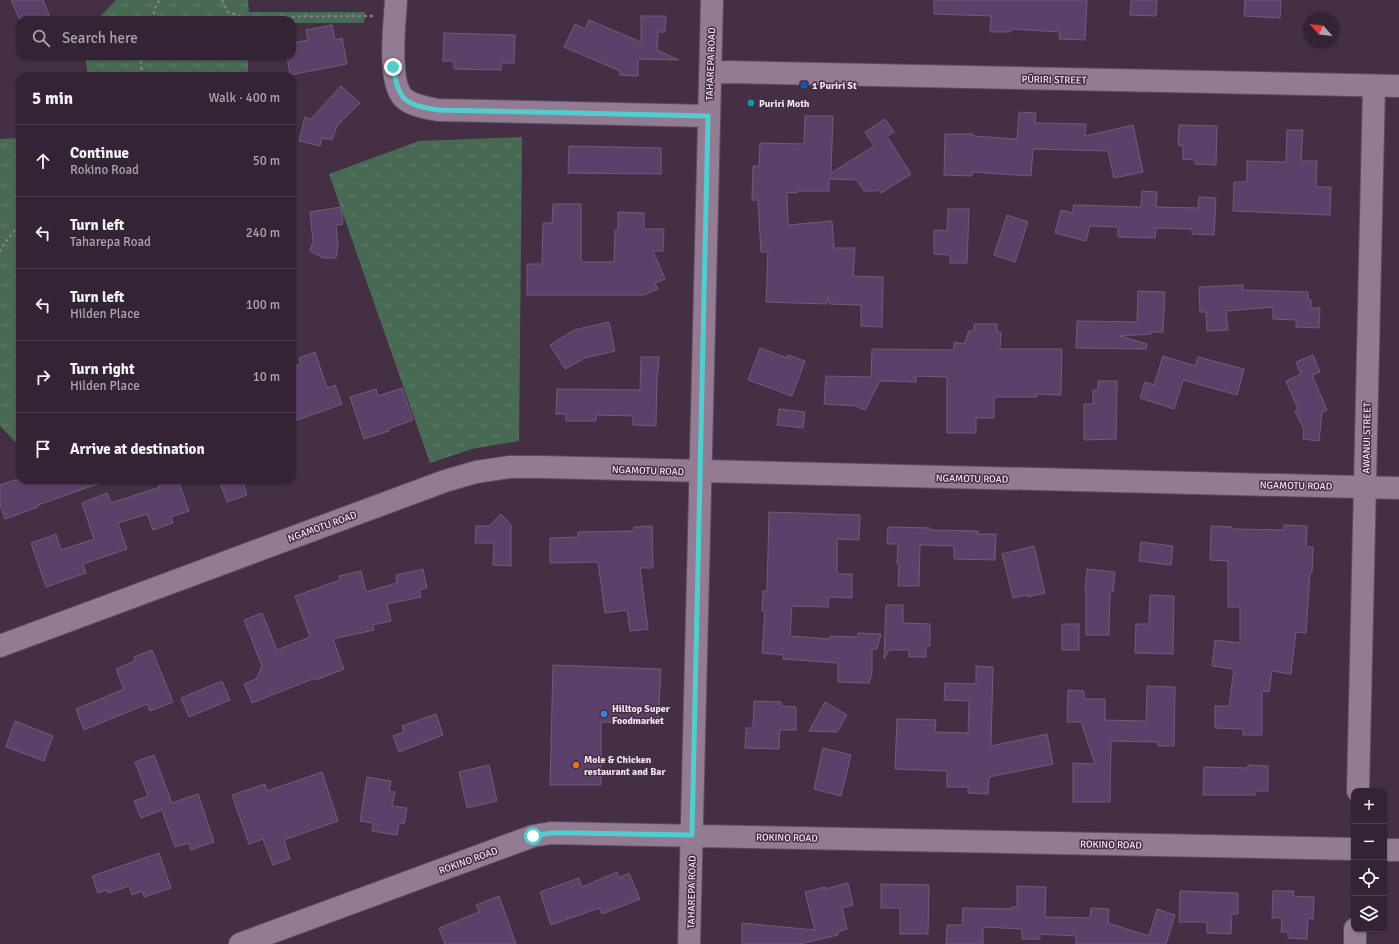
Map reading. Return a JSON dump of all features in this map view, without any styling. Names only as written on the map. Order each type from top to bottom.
[{"type":"street","name":"TAHAREPA ROAD","points":[[689,944],[712,0]]},
{"type":"street","points":[[396,8],[393,67],[397,86],[404,99],[418,106],[438,110],[708,116]]},
{"type":"street","name":"PŪRIRI STREET","points":[[710,73],[1399,86]]},
{"type":"street","name":"AWANUI STREET","points":[[1358,788],[1374,86]]},
{"type":"street","name":"NGAMOTU ROAD","points":[[0,646],[438,483],[476,472],[510,467],[1399,488]]},
{"type":"street","name":"ROKINO ROAD","points":[[240,944],[285,936],[533,836],[551,833],[1351,849]]},
{"type":"street","points":[[1387,850],[1399,850]]},
{"type":"street","points":[[1355,932],[1355,944]]},
{"type":"path","points":[[153,16],[156,5],[160,0]]},
{"type":"path","points":[[222,0],[228,12],[241,16]]},
{"type":"path","points":[[261,16],[396,8]]},
{"type":"path","points":[[142,60],[142,72]]},
{"type":"path","points":[[0,252],[3,245],[16,229]]},
{"type":"green space","points":[[116,0],[248,0],[249,12],[365,12],[364,23],[296,23],[296,16],[101,16]]},
{"type":"green space","points":[[86,60],[248,60],[248,72],[87,72]]},
{"type":"green space","points":[[522,137],[519,441],[472,449],[430,463],[329,174],[419,141]]},
{"type":"green space","points":[[16,138],[16,443],[0,426],[0,139]]},
{"type":"building","points":[[11,0],[43,0],[49,16],[18,16]]},
{"type":"building","points":[[934,0],[1087,0],[1085,40],[1059,39],[1060,32],[1011,29],[1010,32],[990,32],[991,16],[934,14]]},
{"type":"building","points":[[1131,0],[1157,0],[1156,16],[1130,15]]},
{"type":"building","points":[[1245,0],[1281,0],[1280,18],[1244,16]]},
{"type":"building","points":[[641,16],[666,16],[665,32],[658,32],[657,50],[679,60],[638,59],[638,76],[620,75],[620,71],[564,47],[575,24],[585,29],[589,20],[641,42]]},
{"type":"building","points":[[332,25],[335,40],[342,38],[347,64],[296,74],[296,72],[290,72],[288,60],[296,60],[296,42],[308,40],[306,30]]},
{"type":"building","points":[[444,33],[515,35],[514,63],[501,63],[501,70],[454,69],[454,61],[443,61]]},
{"type":"building","points":[[341,86],[360,103],[337,126],[332,140],[322,138],[320,146],[299,141],[305,117],[311,119]]},
{"type":"building","points":[[1019,112],[1036,113],[1035,123],[1086,124],[1085,136],[1133,125],[1143,172],[1114,178],[1108,151],[1033,149],[1031,176],[972,172],[972,176],[944,175],[945,134],[973,134],[973,136],[1017,139]]},
{"type":"building","points":[[805,116],[833,116],[831,173],[874,146],[865,132],[885,119],[894,132],[887,136],[911,174],[881,193],[878,189],[875,191],[864,191],[857,180],[829,179],[829,191],[797,191],[797,193],[787,192],[788,225],[832,221],[834,248],[855,248],[853,276],[883,277],[882,327],[861,326],[861,305],[829,304],[829,295],[826,304],[766,302],[768,252],[761,252],[758,200],[752,200],[753,166],[759,166],[760,143],[804,144]]},
{"type":"building","points":[[1179,125],[1217,126],[1216,165],[1195,164],[1195,160],[1183,159],[1183,146],[1178,145]]},
{"type":"building","points":[[1287,130],[1303,130],[1301,161],[1317,161],[1316,187],[1331,187],[1330,215],[1233,211],[1234,182],[1247,182],[1247,161],[1286,162]]},
{"type":"building","points":[[569,146],[661,148],[661,174],[568,173]]},
{"type":"building","points":[[1142,191],[1157,192],[1156,207],[1198,208],[1199,197],[1216,198],[1214,235],[1192,234],[1192,229],[1156,228],[1155,238],[1118,237],[1118,227],[1090,226],[1086,241],[1055,233],[1061,210],[1072,213],[1074,205],[1141,207]]},
{"type":"building","points":[[553,204],[581,204],[581,262],[614,262],[615,230],[618,230],[618,212],[644,213],[644,229],[664,229],[663,251],[653,251],[665,279],[655,283],[658,289],[644,295],[527,295],[527,264],[542,264],[543,223],[552,223]]},
{"type":"building","points":[[341,207],[343,224],[336,225],[338,245],[336,258],[323,258],[310,251],[313,241],[310,212]]},
{"type":"building","points":[[948,209],[969,209],[967,263],[950,263],[950,255],[934,254],[934,230],[947,231]]},
{"type":"building","points":[[1007,215],[1028,222],[1015,262],[994,255]]},
{"type":"building","points":[[1243,285],[1243,290],[1308,292],[1308,300],[1311,300],[1311,308],[1320,308],[1319,328],[1296,327],[1296,320],[1273,319],[1273,307],[1226,311],[1228,330],[1207,331],[1206,312],[1200,312],[1199,287]]},
{"type":"building","points":[[1138,291],[1165,292],[1163,332],[1120,336],[1147,344],[1146,349],[1076,348],[1077,321],[1137,322]]},
{"type":"building","points":[[609,322],[615,351],[585,358],[565,369],[550,345],[574,330]]},
{"type":"building","points":[[974,324],[997,324],[997,332],[1001,332],[1000,349],[1062,349],[1061,395],[1037,394],[1037,397],[994,397],[994,418],[976,418],[976,433],[947,433],[947,377],[916,376],[916,382],[880,381],[865,410],[855,406],[824,404],[826,376],[871,377],[872,349],[954,350],[954,342],[964,344],[969,331],[974,331]]},
{"type":"building","points":[[760,348],[787,358],[788,355],[805,361],[792,396],[748,380]]},
{"type":"building","points":[[315,352],[327,388],[335,385],[342,404],[296,421],[296,366],[301,364],[299,358]]},
{"type":"building","points":[[1313,355],[1320,372],[1312,375],[1327,410],[1322,412],[1319,441],[1303,439],[1304,430],[1295,411],[1298,409],[1286,381],[1301,374],[1296,362]]},
{"type":"building","points":[[1163,356],[1195,366],[1198,357],[1244,369],[1237,395],[1183,380],[1174,409],[1140,398],[1145,382],[1154,385]]},
{"type":"building","points":[[641,357],[659,357],[657,374],[656,426],[633,425],[633,416],[596,415],[596,421],[566,421],[566,414],[556,414],[557,389],[640,390]]},
{"type":"building","points":[[1098,381],[1117,381],[1116,439],[1084,440],[1084,404],[1093,404],[1093,390],[1098,390]]},
{"type":"building","points":[[402,388],[413,420],[388,429],[389,431],[364,439],[350,397],[376,389],[378,396]]},
{"type":"building","points":[[779,409],[805,412],[803,428],[777,425]]},
{"type":"building","points":[[15,480],[16,484],[97,484],[38,505],[38,507],[5,519],[0,505],[0,485]]},
{"type":"building","points":[[159,484],[179,484],[189,511],[171,517],[173,523],[153,530],[147,514],[118,523],[127,549],[83,564],[86,573],[46,587],[31,543],[56,534],[61,550],[94,539],[82,503],[107,493],[111,503],[160,487]]},
{"type":"building","points":[[220,484],[243,484],[247,495],[227,502]]},
{"type":"building","points":[[769,512],[860,515],[859,540],[837,539],[837,574],[852,574],[852,598],[829,597],[828,607],[792,606],[790,636],[830,639],[830,636],[858,637],[858,633],[881,634],[877,649],[872,649],[872,672],[869,683],[838,682],[838,663],[783,659],[784,655],[762,653],[765,611],[762,611],[763,591],[767,591]]},
{"type":"building","points":[[501,514],[511,525],[511,566],[493,565],[494,543],[475,543],[476,526],[489,526]]},
{"type":"building","points":[[1284,525],[1307,526],[1306,547],[1313,547],[1306,633],[1296,632],[1291,674],[1272,671],[1269,692],[1262,691],[1262,735],[1243,735],[1243,729],[1215,728],[1215,706],[1229,706],[1234,669],[1212,666],[1215,640],[1240,643],[1240,607],[1228,607],[1228,561],[1210,560],[1211,526],[1232,527],[1232,529],[1284,530]]},
{"type":"building","points":[[652,526],[653,568],[640,568],[648,629],[630,631],[627,610],[605,613],[598,562],[550,563],[550,538],[578,537],[578,532],[634,531],[634,527]]},
{"type":"building","points":[[888,527],[978,531],[978,534],[996,534],[995,560],[954,559],[954,546],[920,545],[919,586],[898,586],[898,544],[887,544]]},
{"type":"building","points":[[1141,542],[1173,546],[1171,565],[1139,561]]},
{"type":"building","points":[[1034,546],[1045,593],[1028,597],[1028,595],[1013,598],[1002,554]]},
{"type":"building","points":[[423,569],[427,588],[419,590],[421,597],[387,604],[391,621],[373,625],[374,630],[333,639],[344,669],[316,680],[315,678],[252,703],[244,684],[256,679],[262,666],[244,620],[262,613],[277,650],[310,637],[295,596],[340,580],[339,576],[361,571],[366,592],[397,583],[396,575]]},
{"type":"building","points":[[1087,569],[1115,572],[1113,592],[1110,592],[1109,635],[1086,635],[1085,590]]},
{"type":"building","points":[[1150,595],[1174,596],[1173,654],[1135,653],[1136,624],[1149,624]]},
{"type":"building","points":[[886,605],[903,605],[903,623],[930,624],[930,646],[926,646],[926,657],[909,657],[909,650],[889,650],[884,659]]},
{"type":"building","points":[[1062,624],[1079,624],[1079,650],[1062,650]]},
{"type":"building","points":[[152,650],[173,702],[150,711],[147,704],[84,730],[76,709],[124,689],[116,669],[135,661],[134,657]]},
{"type":"building","points":[[553,665],[661,669],[658,724],[601,722],[601,785],[550,785]]},
{"type":"building","points":[[976,666],[993,667],[991,746],[1047,734],[1053,764],[989,777],[988,794],[968,793],[968,787],[947,787],[947,771],[895,769],[897,719],[936,720],[935,732],[968,733],[969,701],[944,700],[945,683],[976,684]]},
{"type":"building","points":[[222,681],[230,700],[189,717],[181,698]]},
{"type":"building","points":[[1147,686],[1175,687],[1174,746],[1158,746],[1158,742],[1111,741],[1110,802],[1073,802],[1073,763],[1095,764],[1081,722],[1067,722],[1068,690],[1084,691],[1084,699],[1105,699],[1105,720],[1146,721]]},
{"type":"building","points":[[754,701],[781,702],[781,706],[796,707],[796,730],[780,730],[779,749],[745,748],[746,728],[753,728]]},
{"type":"building","points":[[825,702],[847,715],[837,732],[809,731]]},
{"type":"building","points":[[436,714],[443,735],[399,752],[393,736],[404,732],[402,726]]},
{"type":"building","points":[[15,721],[53,736],[44,761],[6,747]]},
{"type":"building","points":[[823,748],[851,755],[841,796],[814,789]]},
{"type":"building","points":[[154,755],[172,803],[198,794],[214,842],[191,850],[189,843],[175,847],[162,810],[141,818],[134,801],[148,796],[135,762]]},
{"type":"building","points":[[489,765],[497,801],[467,808],[459,772]]},
{"type":"building","points":[[1248,765],[1268,766],[1268,791],[1255,791],[1255,795],[1203,795],[1204,767],[1248,768]]},
{"type":"building","points":[[322,772],[338,821],[284,840],[290,859],[273,865],[263,839],[249,844],[232,795],[265,784],[267,791]]},
{"type":"building","points":[[367,777],[391,781],[389,791],[395,792],[392,806],[407,808],[404,824],[399,823],[397,835],[372,831],[373,823],[360,821]]},
{"type":"building","points":[[159,853],[171,888],[144,897],[142,891],[132,895],[129,886],[108,893],[107,890],[98,893],[92,876]]},
{"type":"building","points":[[617,872],[619,878],[629,873],[640,899],[602,914],[599,908],[551,925],[540,892],[579,878],[582,887]]},
{"type":"building","points":[[848,883],[853,905],[842,908],[847,929],[837,932],[838,935],[800,944],[742,944],[742,923],[815,930],[805,892]]},
{"type":"building","points":[[881,884],[929,885],[928,934],[900,934],[900,908],[881,908]]},
{"type":"building","points":[[1017,886],[1046,887],[1045,917],[1090,918],[1091,908],[1109,909],[1108,923],[1149,936],[1157,909],[1175,915],[1166,944],[1076,944],[1076,936],[1040,934],[1040,939],[1022,939],[1022,929],[983,927],[983,944],[946,944],[947,925],[962,925],[963,908],[1012,909],[1012,907],[1017,907]]},
{"type":"building","points":[[1180,891],[1238,893],[1238,914],[1232,914],[1231,934],[1207,933],[1207,922],[1179,922]]},
{"type":"building","points":[[1273,891],[1294,891],[1293,896],[1314,897],[1313,919],[1308,918],[1307,939],[1288,938],[1288,932],[1281,932],[1282,918],[1272,918]]},
{"type":"building","points":[[499,896],[516,944],[445,944],[439,928],[479,912],[476,905]]},
{"type":"place","name":"1 Puriri St","points":[[804,85]]},
{"type":"place","name":"Puriri Moth","points":[[751,103]]},
{"type":"place","name":"Hilltop Super Foodmarket","points":[[604,714]]},
{"type":"place","name":"Mole & Chicken restaurant and Bar","points":[[576,765]]},
{"type":"route","points":[[393,67],[397,86],[404,99],[418,106],[438,110],[708,116],[692,835],[551,833],[533,836]]}]
